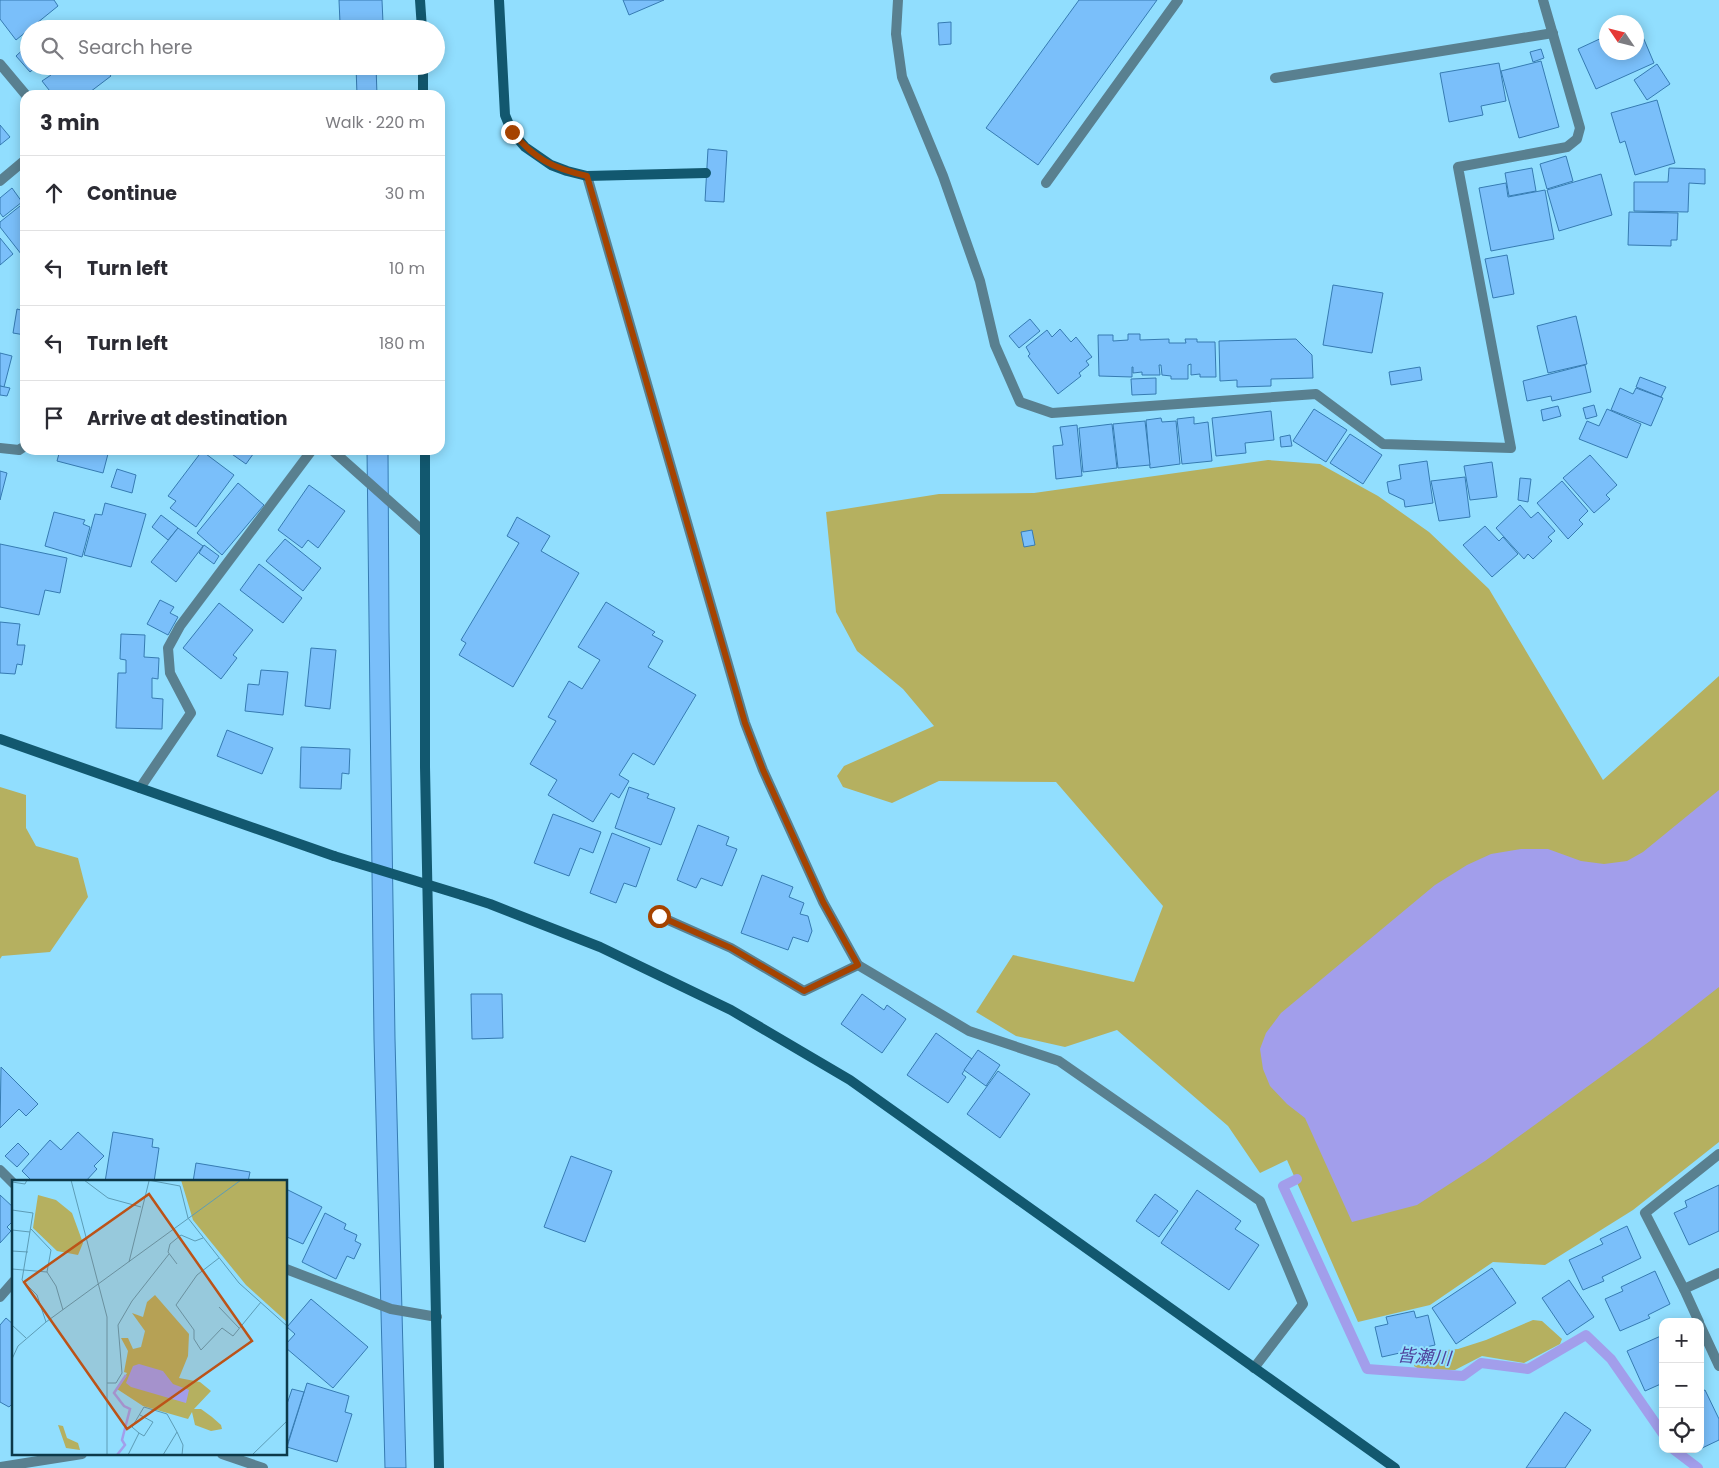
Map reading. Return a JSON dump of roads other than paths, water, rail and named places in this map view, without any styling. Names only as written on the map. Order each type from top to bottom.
[{"type":"street","points":[[420,0],[421,20]]},
{"type":"street","points":[[499,0],[505,115],[512,132],[525,147],[551,165],[587,176],[706,173]]},
{"type":"street","points":[[898,0],[896,34],[902,77],[944,176],[980,281],[995,345],[1020,402],[1052,413],[1316,394],[1383,444],[1511,448],[1458,167],[1567,147],[1577,139],[1580,128],[1543,0]]},
{"type":"street","points":[[1046,183],[1178,0]]},
{"type":"street","points":[[1275,78],[1553,34]]},
{"type":"street","points":[[0,64],[22,90]]},
{"type":"street","points":[[423,75],[424,90]]},
{"type":"street","points":[[0,181],[20,164]]},
{"type":"street","points":[[587,176],[745,723],[763,770],[823,902],[858,965],[969,1031],[1059,1060],[1260,1201],[1303,1304],[1254,1368]]},
{"type":"street","points":[[0,448],[20,449]]},
{"type":"street","points":[[140,788],[191,713],[170,673],[168,648],[180,626],[308,455]]},
{"type":"street","points":[[338,455],[425,533]]},
{"type":"street","points":[[424,455],[426,767],[439,1468]]},
{"type":"street","points":[[0,739],[334,856],[490,904],[600,947],[731,1010],[850,1080],[1395,1468]]},
{"type":"street","points":[[659,916],[731,948],[804,991],[858,965]]},
{"type":"street","points":[[1698,1318],[1644,1213],[1719,1154]]},
{"type":"street","points":[[0,1170],[12,1182]]},
{"type":"street","points":[[288,1270],[391,1309],[437,1317]]},
{"type":"street","points":[[1684,1289],[1719,1273]]},
{"type":"street","points":[[0,1297],[12,1283]]},
{"type":"street","points":[[1704,1332],[1719,1366]]},
{"type":"street","points":[[0,1467],[69,1456]]},
{"type":"street","points":[[228,1456],[263,1468]]},
{"type":"waterway","name":"皆瀬川","points":[[1297,1179],[1283,1186],[1367,1369],[1463,1376],[1481,1363],[1528,1369],[1586,1335],[1611,1359],[1659,1428]]},
{"type":"waterway","name":"皆瀬川","points":[[1678,1453],[1698,1468]]}]
